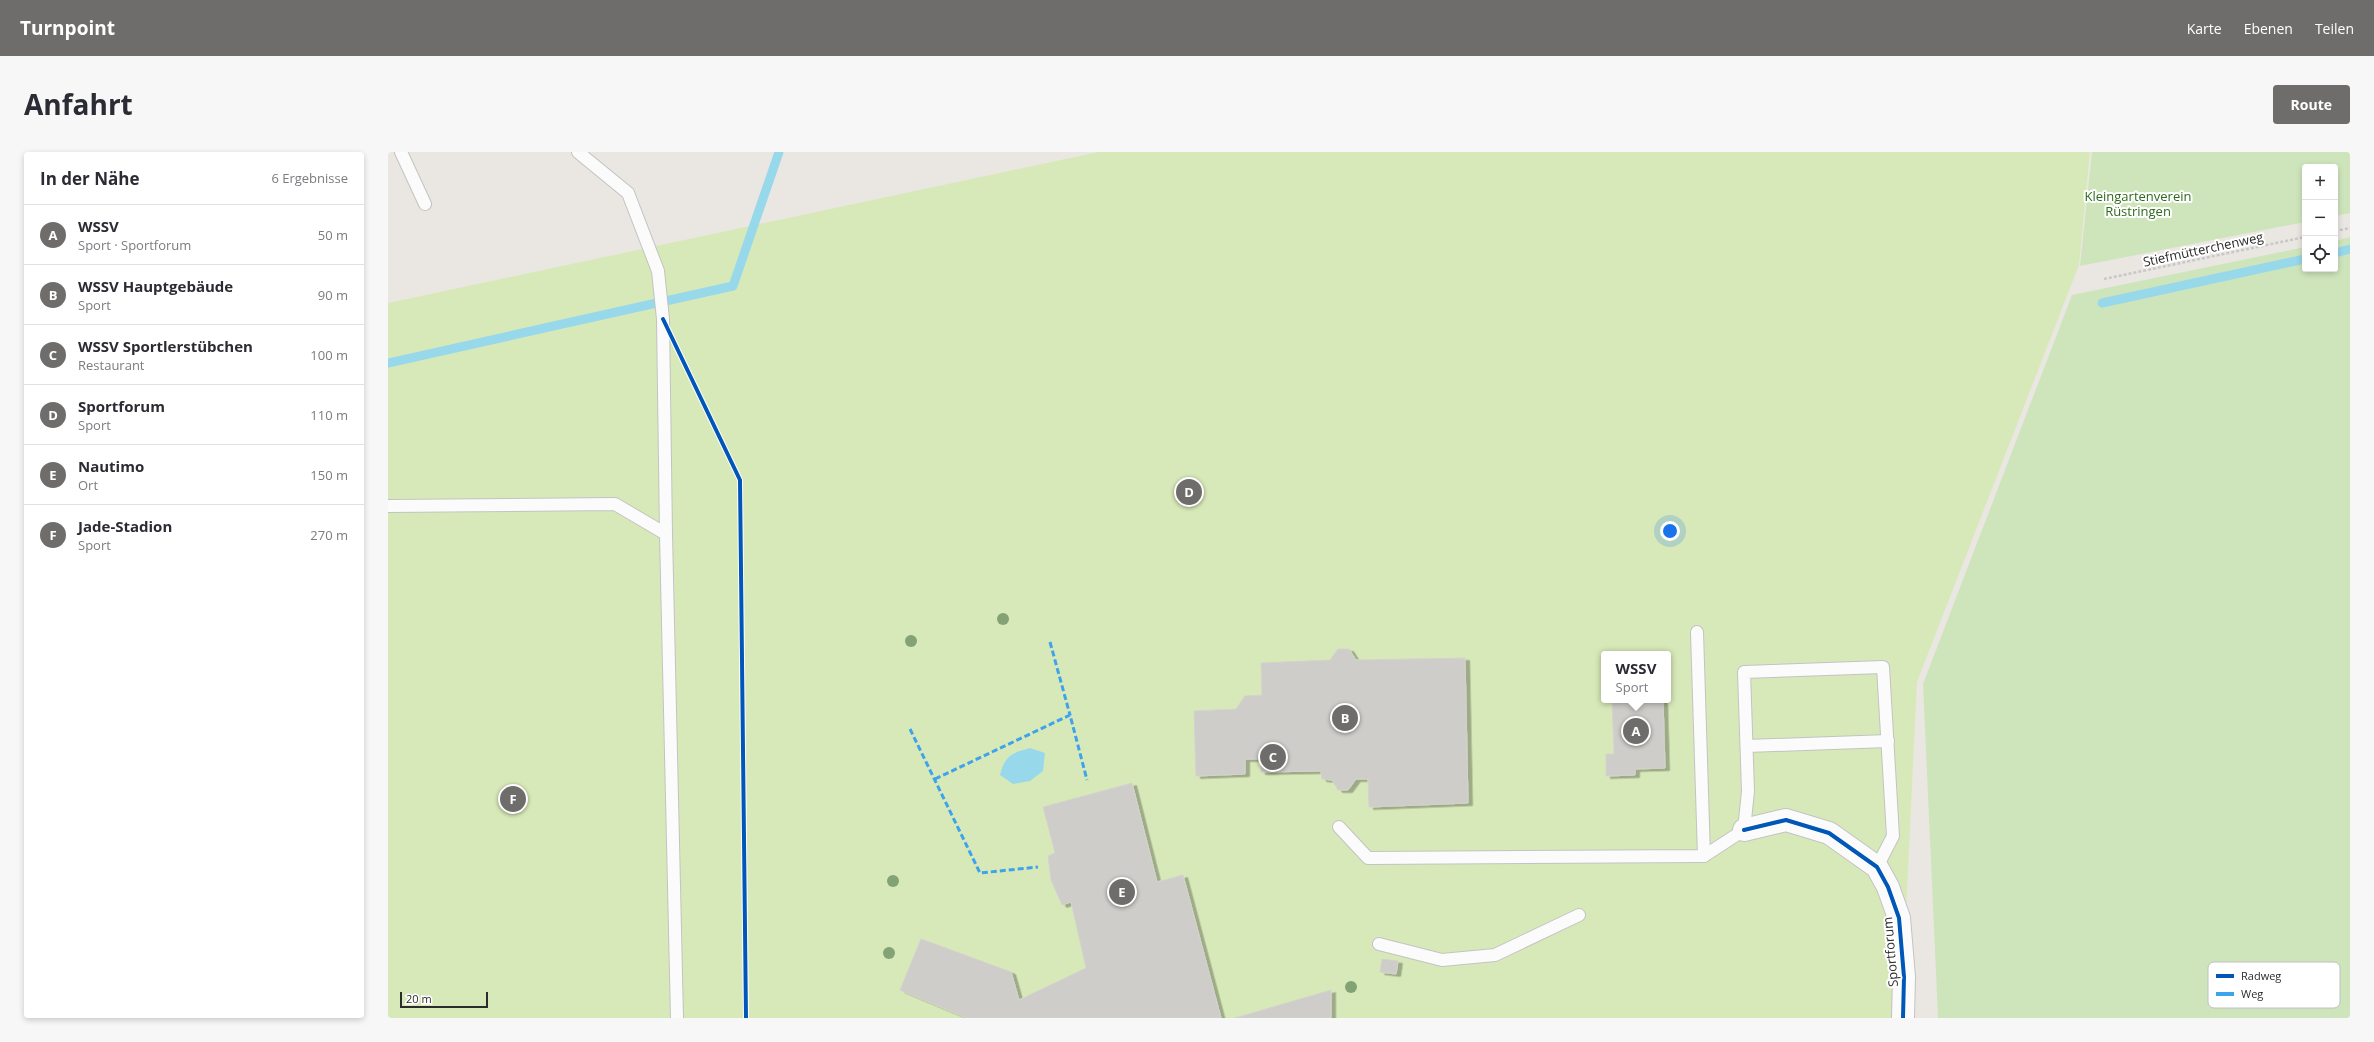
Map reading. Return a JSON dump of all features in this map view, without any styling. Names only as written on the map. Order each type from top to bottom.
[{"type":"street","name":"Sportforum","points":[[1744,830],[1786,820],[1829,833],[1877,867],[1888,887],[1900,918],[1904,977],[1903,1018]]},
{"type":"lane","points":[[401,152],[425,204]]},
{"type":"lane","points":[[578,152],[628,192],[658,271],[662,313],[677,1018]]},
{"type":"lane","points":[[388,506],[615,504],[666,534]]},
{"type":"lane","points":[[1697,632],[1704,856]]},
{"type":"lane","points":[[1339,827],[1368,858],[1704,856],[1744,830],[1748,791],[1744,672],[1884,667],[1893,836],[1877,867]]},
{"type":"lane","points":[[1746,746],[1888,740]]},
{"type":"lane","points":[[1379,944],[1442,960],[1495,955],[1579,915]]},
{"type":"path","points":[[2338,230],[2350,228]]},
{"type":"green space","points":[[1098,152],[2090,152],[2079,265],[1917,682],[1901,1018],[388,1018],[388,303]]},
{"type":"green space","name":"Kleingartenverein Rüstringen","points":[[2092,152],[2350,152],[2350,213],[2338,215],[2338,164],[2302,164],[2302,223],[2080,266]]},
{"type":"green space","points":[[2350,237],[2350,1018],[1938,1018],[1923,684],[2072,295],[2302,248],[2302,272],[2338,272],[2338,240]]},
{"type":"water","points":[[1030,748],[1045,753],[1043,771],[1030,781],[1013,784],[1000,775],[1004,763],[1010,756],[1014,753]]},
{"type":"building","points":[[1338,649],[1349,649],[1356,660],[1465,658],[1468,803],[1369,807],[1368,779],[1356,779],[1348,790],[1338,790],[1332,780],[1322,779],[1321,771],[1261,772],[1261,759],[1245,759],[1245,774],[1196,776],[1194,711],[1236,709],[1245,696],[1262,695],[1261,663],[1330,660]]},
{"type":"building","points":[[1612,703],[1663,703],[1665,768],[1635,769],[1635,775],[1606,776],[1606,754],[1614,754]]},
{"type":"building","points":[[1132,783],[1157,882],[1183,875],[1221,1018],[967,1018],[900,990],[921,939],[1011,972],[1019,1000],[1086,968],[1071,902],[1062,905],[1051,880],[1048,856],[1055,853],[1043,807]]},
{"type":"building","points":[[1382,959],[1398,961],[1396,974],[1380,972]]},
{"type":"building","points":[[1331,990],[1331,1018],[1235,1018]]},
{"type":"waterway","points":[[388,363],[733,286],[779,152]]},
{"type":"waterway","points":[[2338,252],[2350,249]]},
{"type":"waterway","points":[[2102,303],[2302,260]]},
{"type":"marked path","points":[[1050,642],[1070,715]]},
{"type":"marked path","points":[[935,779],[1070,715],[1087,780]]},
{"type":"marked path","points":[[910,729],[980,873],[1038,867]]},
{"type":"cycle path","points":[[663,319],[740,480],[746,1018]]},
{"type":"cycle path","points":[[1744,830],[1786,820],[1829,833],[1877,867],[1888,887],[1899,918],[1904,977],[1903,1018]]},
{"type":"place","name":"Sportforum","points":[[1189,492]]},
{"type":"place","name":"WSSV Hauptgebäude","points":[[1345,718]]},
{"type":"place","name":"WSSV","points":[[1636,731]]},
{"type":"place","name":"WSSV Sportlerstübchen","points":[[1273,757]]},
{"type":"place","name":"Jade-Stadion","points":[[513,799]]},
{"type":"place","name":"Nautimo","points":[[1122,892]]}]
